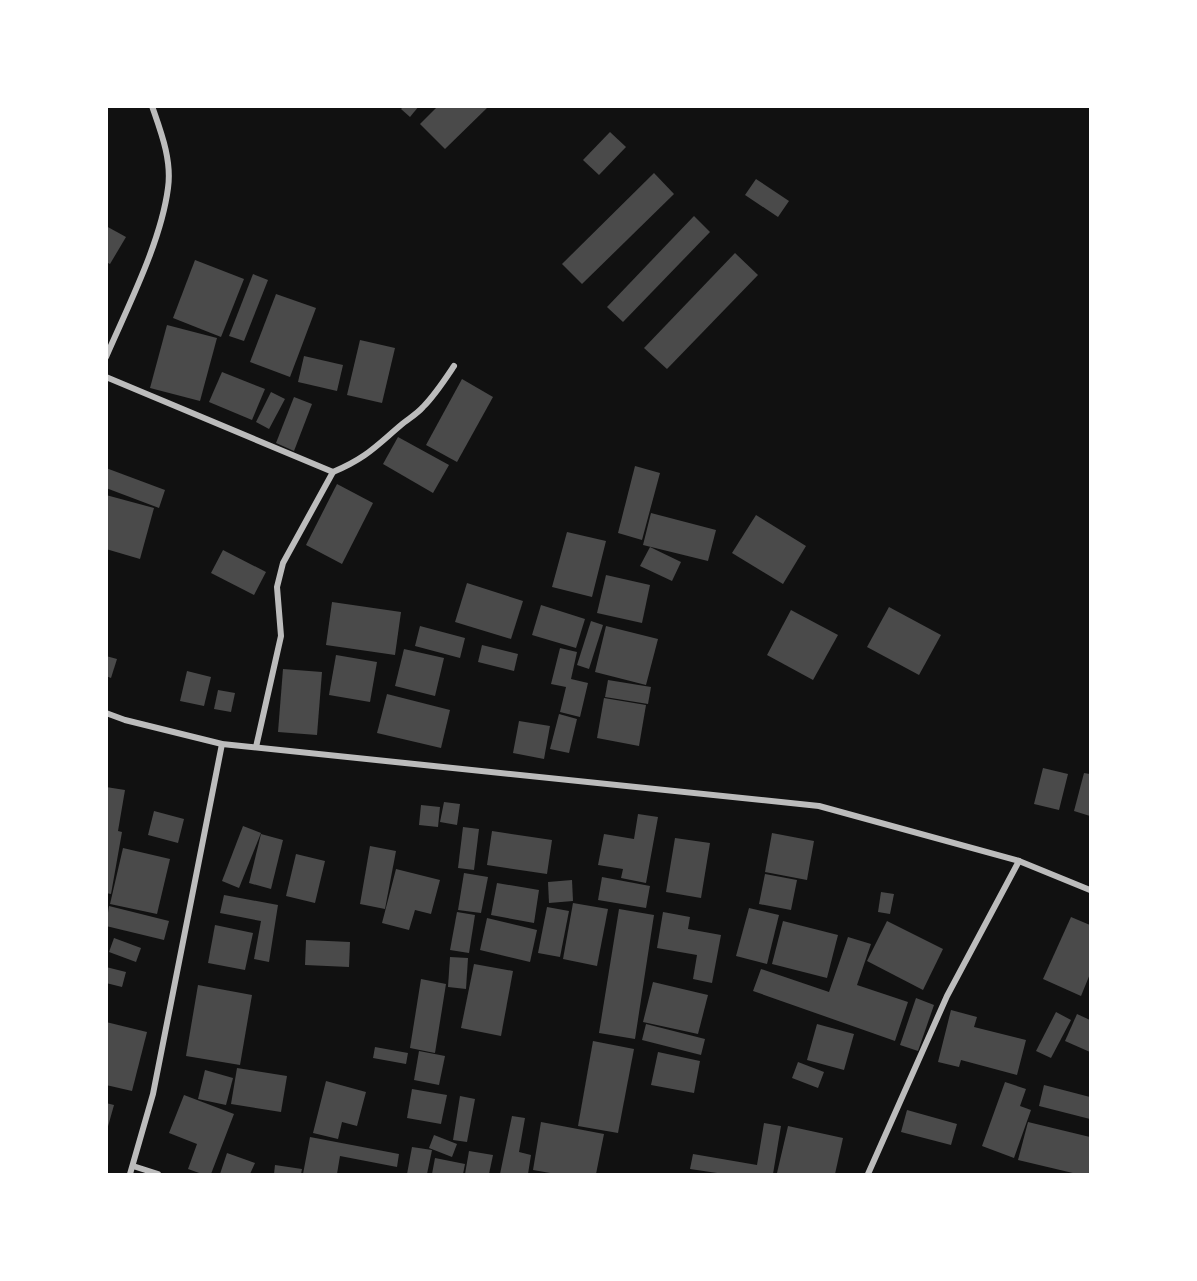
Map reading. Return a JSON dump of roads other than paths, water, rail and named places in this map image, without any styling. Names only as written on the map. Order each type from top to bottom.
[{"type":"street","points":[[106,357],[157,235],[168,186],[165,144],[152,106]]},
{"type":"street","points":[[256,747],[281,636],[277,587],[283,562],[333,472],[355,463],[374,450],[402,424],[422,410],[454,366]]},
{"type":"street","points":[[106,377],[333,472]]},
{"type":"street","points":[[106,713],[125,720],[222,744],[819,806],[1019,861],[1090,890]]},
{"type":"street","points":[[130,1174],[153,1094],[222,744]]},
{"type":"street","points":[[868,1174],[947,996],[1019,861]]},
{"type":"street","points":[[133,1166],[158,1174]]}]
